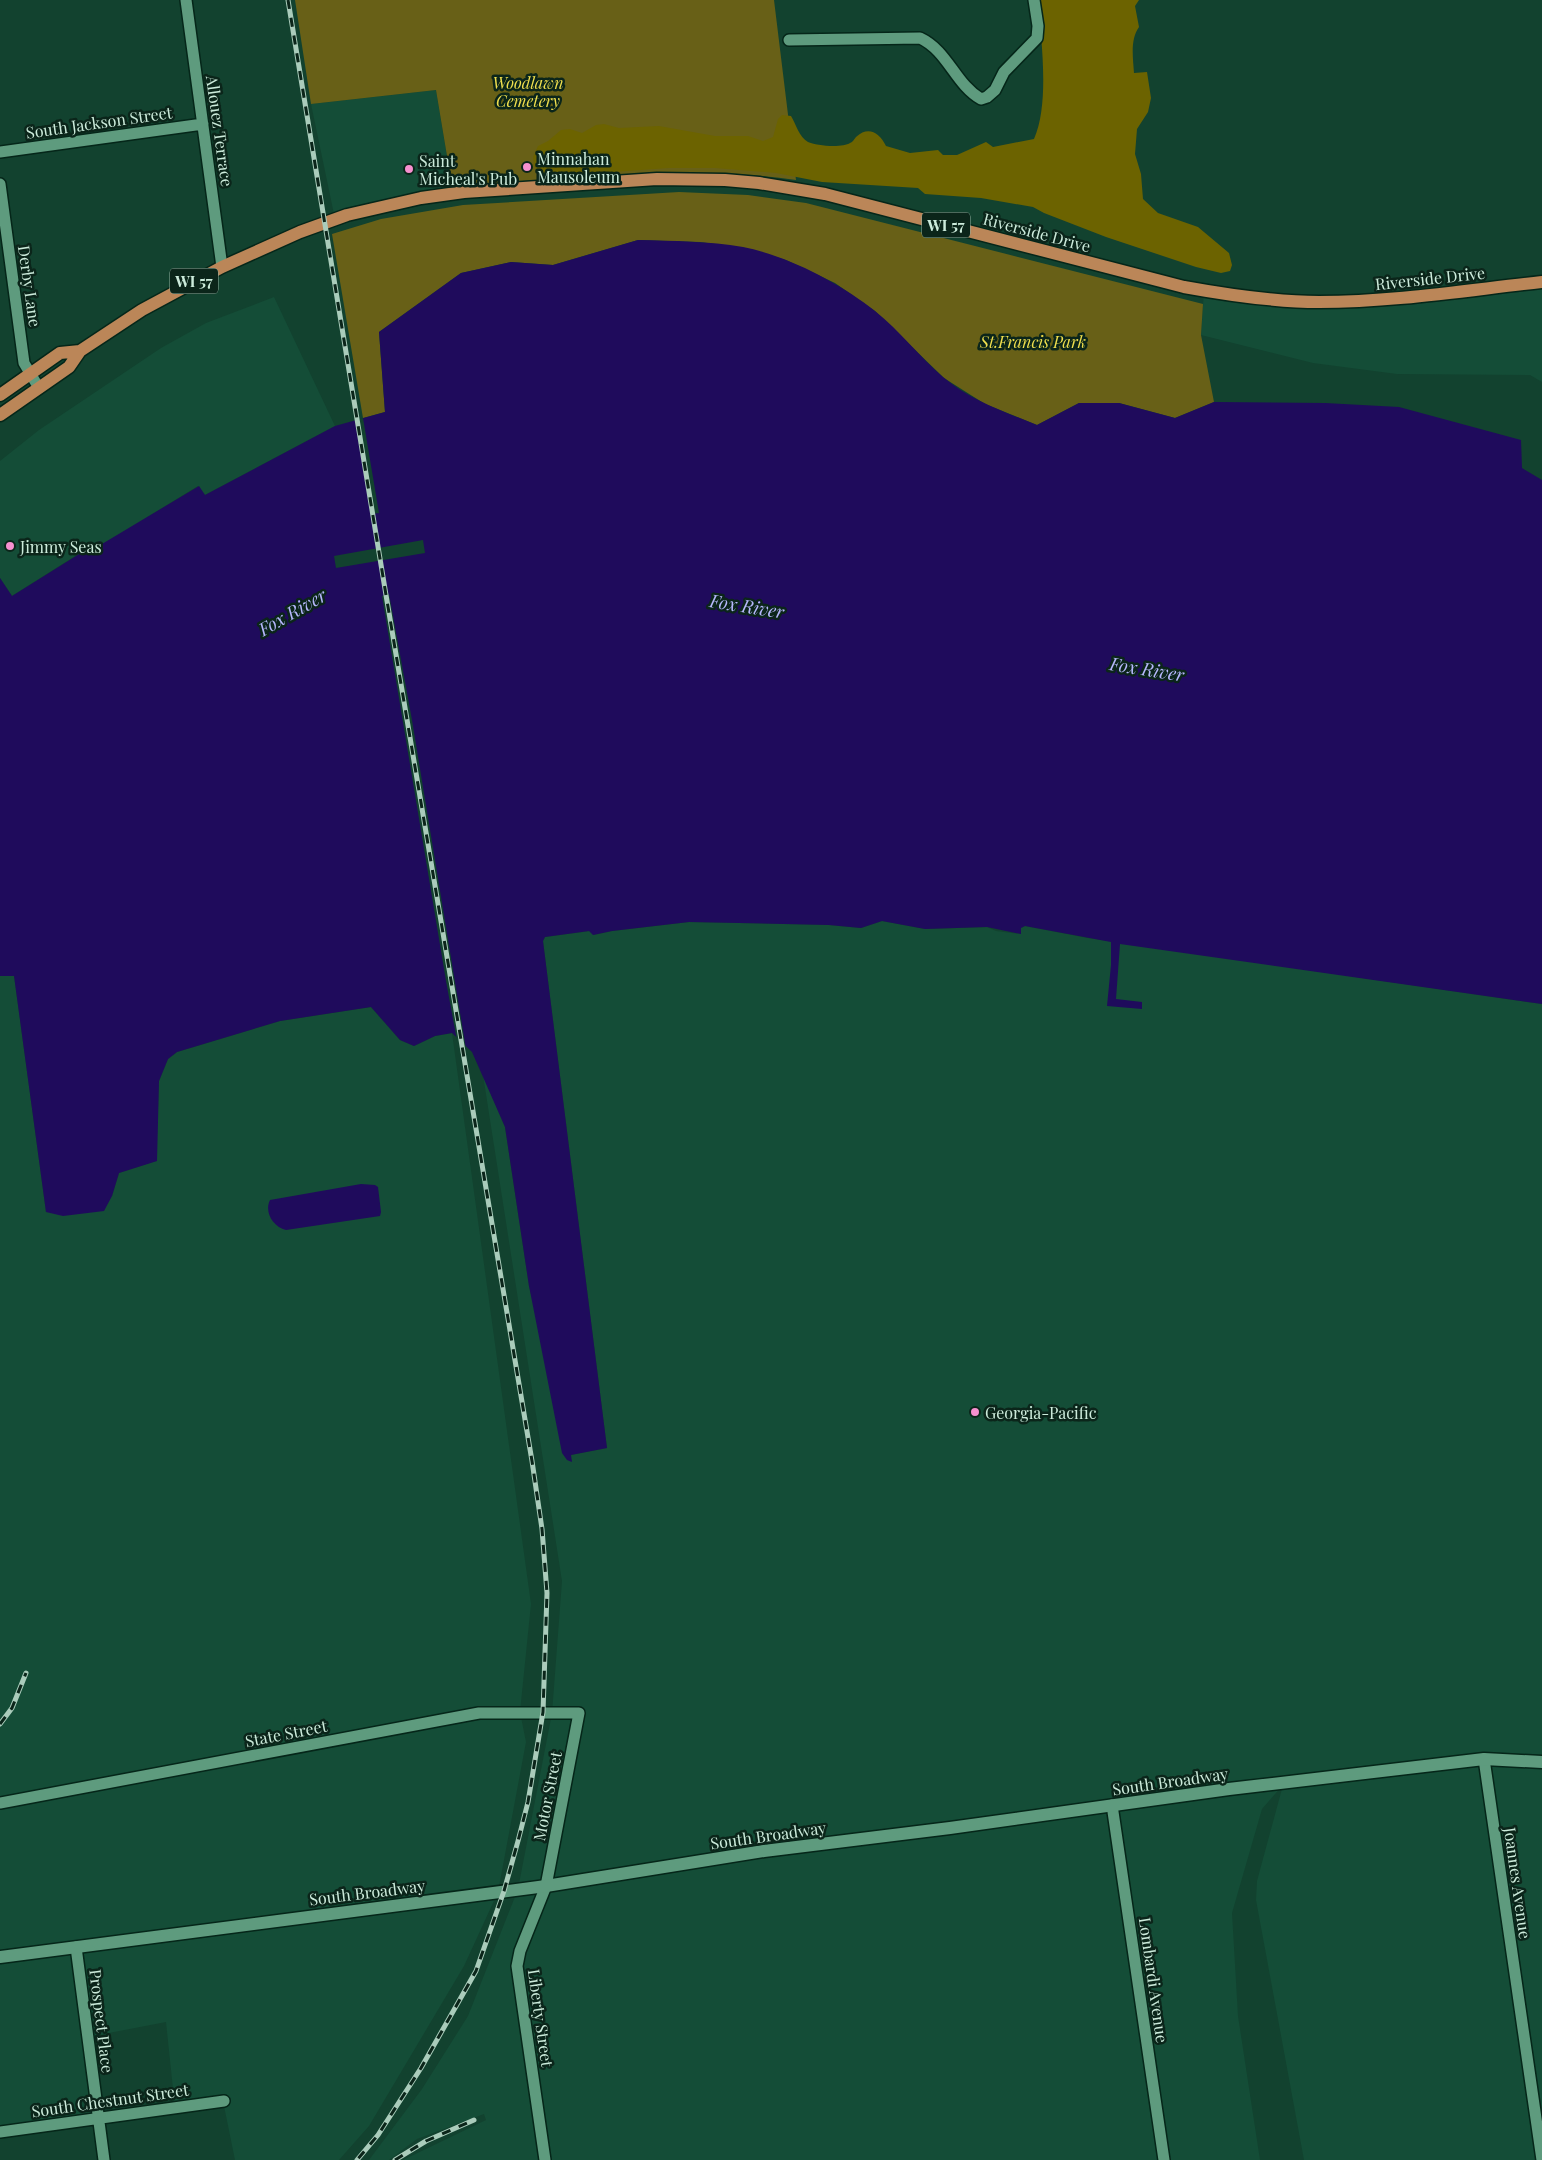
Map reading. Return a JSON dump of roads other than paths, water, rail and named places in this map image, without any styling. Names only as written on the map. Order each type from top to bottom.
[{"type":"main road","name":"Riverside Drive","points":[[222,267],[300,232],[347,215],[421,198],[464,192],[657,179],[725,180],[767,184],[825,194],[1184,287],[1250,298],[1318,302],[1363,301],[1542,282]]},
{"type":"main road","name":"WI 57","points":[[0,415],[69,367],[80,350],[142,310],[222,267]]},
{"type":"main road","name":"WI 57","points":[[0,395],[60,353],[80,350]]},
{"type":"street","name":"Allouez Terrace","points":[[186,0],[222,267]]},
{"type":"street","points":[[789,40],[920,38],[938,49],[971,93],[981,99],[987,97],[995,90],[1004,72],[1037,38],[1038,26],[1034,0]]},
{"type":"street","name":"South Jackson Street","points":[[0,152],[203,124]]},
{"type":"street","name":"Derby Lane","points":[[0,184],[24,363],[39,388]]},
{"type":"street","name":"State Street","points":[[0,1803],[479,1712],[579,1713]]},
{"type":"street","name":"Motor Street","points":[[546,1886],[579,1713]]},
{"type":"street","name":"South Broadway","points":[[0,1957],[546,1886],[764,1851],[1229,1789],[1484,1759],[1542,1762]]},
{"type":"street","name":"Joannes Avenue","points":[[1484,1759],[1542,2160]]},
{"type":"street","name":"Lombardi Avenue","points":[[1112,1806],[1164,2160]]},
{"type":"street","name":"Liberty Street","points":[[545,2160],[517,1966],[520,1951],[546,1886]]},
{"type":"street","name":"Prospect Place","points":[[76,1947],[104,2160]]},
{"type":"street","name":"South Chestnut Street","points":[[0,2132],[224,2101]]},
{"type":"water","name":"Fox River","points":[[638,240],[704,242],[743,247],[778,257],[813,272],[846,290],[875,311],[953,385],[988,405],[1037,425],[1079,403],[1119,403],[1175,418],[1214,402],[1325,403],[1399,407],[1521,440],[1522,468],[1542,480],[1542,1004],[1120,944],[1116,999],[1142,1002],[1142,1009],[1107,1006],[1111,942],[1025,926],[1021,928],[1021,934],[987,927],[925,929],[882,921],[861,928],[829,925],[689,922],[593,935],[589,931],[545,937],[543,941],[607,1448],[571,1455],[572,1462],[567,1460],[562,1453],[529,1286],[505,1127],[472,1052],[452,1033],[435,1036],[414,1046],[400,1040],[371,1007],[280,1021],[177,1052],[168,1059],[159,1081],[157,1161],[119,1173],[112,1196],[104,1211],[63,1216],[46,1212],[14,976],[0,976],[0,578],[12,596],[100,541],[102,544],[199,486],[205,495],[335,426],[385,412],[379,332],[461,273],[511,262],[553,265]]},
{"type":"water","points":[[361,1184],[378,1187],[380,1216],[286,1230],[277,1226],[269,1214],[268,1205],[270,1200]]},
{"type":"railway","points":[[288,0],[532,1461],[542,1529],[547,1593],[543,1712],[528,1802],[504,1891],[476,1971],[421,2068],[378,2135],[357,2160]]},
{"type":"railway","points":[[0,1724],[12,1708],[26,1673]]},
{"type":"railway","points":[[395,2160],[426,2141],[474,2120]]},
{"type":"place","name":"Minnahan Mausoleum","points":[[527,167]]},
{"type":"place","name":"Saint Micheal's Pub","points":[[409,169]]},
{"type":"place","name":"Jimmy Seas","points":[[10,546]]},
{"type":"place","name":"Georgia-Pacific","points":[[975,1412]]},
{"type":"park label","name":"Woodlawn Cemetery","points":[[528,91]]},
{"type":"park label","name":"St.Francis Park","points":[[1033,341]]}]
